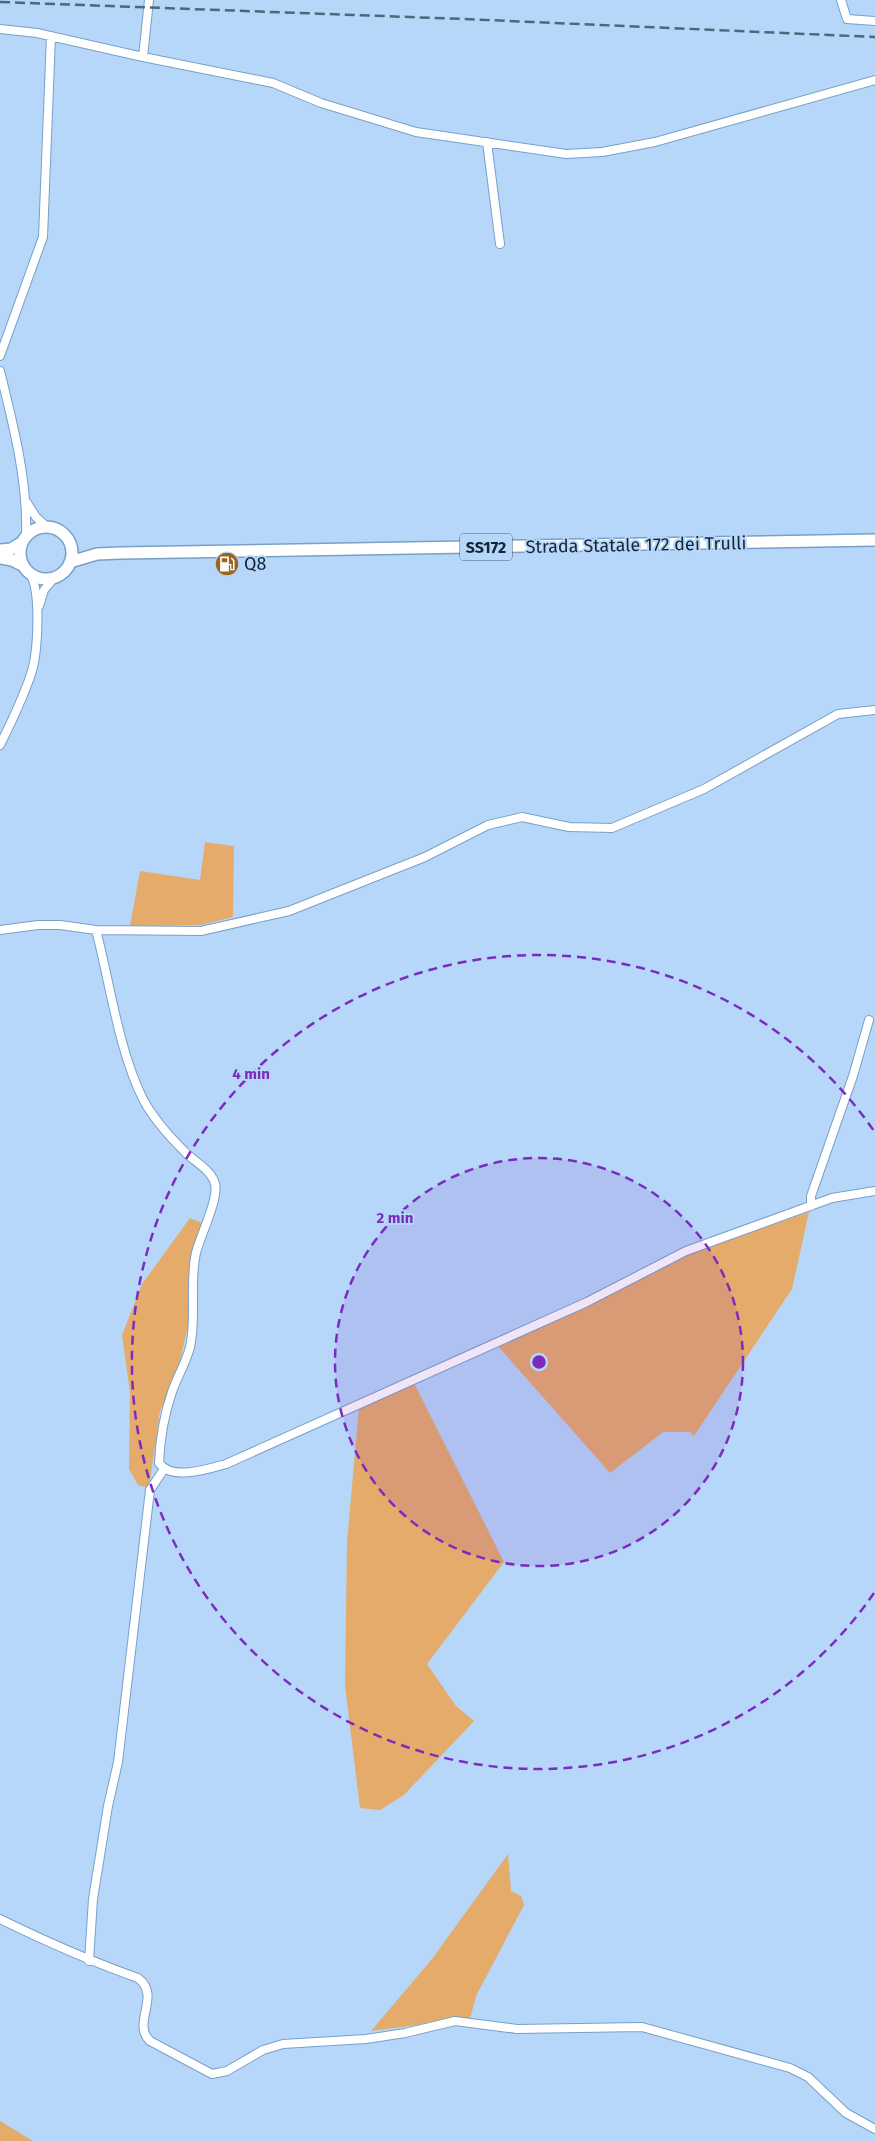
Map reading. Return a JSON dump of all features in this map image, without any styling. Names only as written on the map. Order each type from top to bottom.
[{"type":"main road","points":[[0,550],[11,548],[24,540],[33,531],[47,527]]},
{"type":"main road","name":"Strada Statale 172 dei Trulli","points":[[47,527],[63,534],[70,544],[97,554]]},
{"type":"main road","points":[[22,565],[20,551],[24,540]]},
{"type":"main road","name":"Strada Statale 172 dei Trulli","points":[[54,578],[63,572],[70,562],[97,554],[875,540]]},
{"type":"main road","points":[[70,544],[70,562]]},
{"type":"main road","points":[[0,558],[12,560],[22,565],[31,575],[39,579],[54,578]]},
{"type":"street","points":[[143,57],[149,0]]},
{"type":"street","points":[[841,0],[847,19],[875,22]]},
{"type":"street","points":[[0,29],[51,36],[143,57],[273,82],[321,103],[416,132],[566,154],[602,152],[655,142],[875,80]]},
{"type":"street","points":[[0,356],[43,237],[51,36]]},
{"type":"street","points":[[487,142],[500,244]]},
{"type":"street","points":[[0,371],[12,417],[26,501],[24,540]]},
{"type":"street","points":[[26,501],[36,517],[47,527]]},
{"type":"street","points":[[0,745],[31,673],[37,615],[37,589],[31,575]]},
{"type":"street","points":[[37,615],[44,590],[54,578]]},
{"type":"street","points":[[0,930],[38,925],[60,925],[96,930],[201,931],[289,911],[425,857],[488,825],[522,817],[569,827],[612,828],[704,789],[838,714],[875,710]]},
{"type":"street","points":[[96,930],[121,1035],[145,1102],[166,1131],[185,1152],[211,1175],[216,1185],[215,1196],[196,1254],[194,1318],[190,1348],[171,1393],[160,1442],[159,1463],[164,1469],[183,1472],[226,1464],[587,1302],[686,1250],[832,1198],[875,1191]]},
{"type":"street","points":[[811,1206],[811,1196],[853,1076],[869,1020]]},
{"type":"street","points":[[90,1961],[93,1899],[108,1806],[118,1762],[150,1490],[164,1469]]},
{"type":"street","points":[[0,1919],[90,1961],[138,1978],[144,1983],[148,1991],[144,2024],[145,2036],[150,2041],[212,2074],[227,2071],[264,2050],[283,2044],[366,2039],[404,2033],[454,2021],[517,2029],[642,2026],[790,2068],[808,2077],[846,2113],[875,2129]]},
{"type":"shaded area","points":[[205,842],[234,846],[233,917],[201,925],[130,926],[140,871],[200,880]]},
{"type":"shaded area","points":[[809,1212],[792,1289],[694,1436],[690,1432],[663,1432],[610,1473],[497,1345],[685,1255]]},
{"type":"shaded area","points":[[190,1218],[202,1223],[188,1326],[176,1378],[160,1411],[149,1488],[138,1485],[129,1469],[130,1393],[122,1335],[142,1284]]},
{"type":"shaded area","points":[[414,1383],[504,1562],[427,1664],[456,1706],[474,1721],[404,1795],[380,1810],[360,1808],[345,1686],[347,1542],[359,1408]]},
{"type":"shaded area","points":[[508,1854],[511,1891],[521,1896],[524,1905],[477,1994],[470,2018],[371,2031],[432,1959]]},
{"type":"shaded area","points":[[0,2121],[33,2141],[0,2141]]},
{"type":"railway","points":[[0,2],[464,19],[875,37]]},
{"type":"place","name":"Q8","points":[[227,564]]}]
